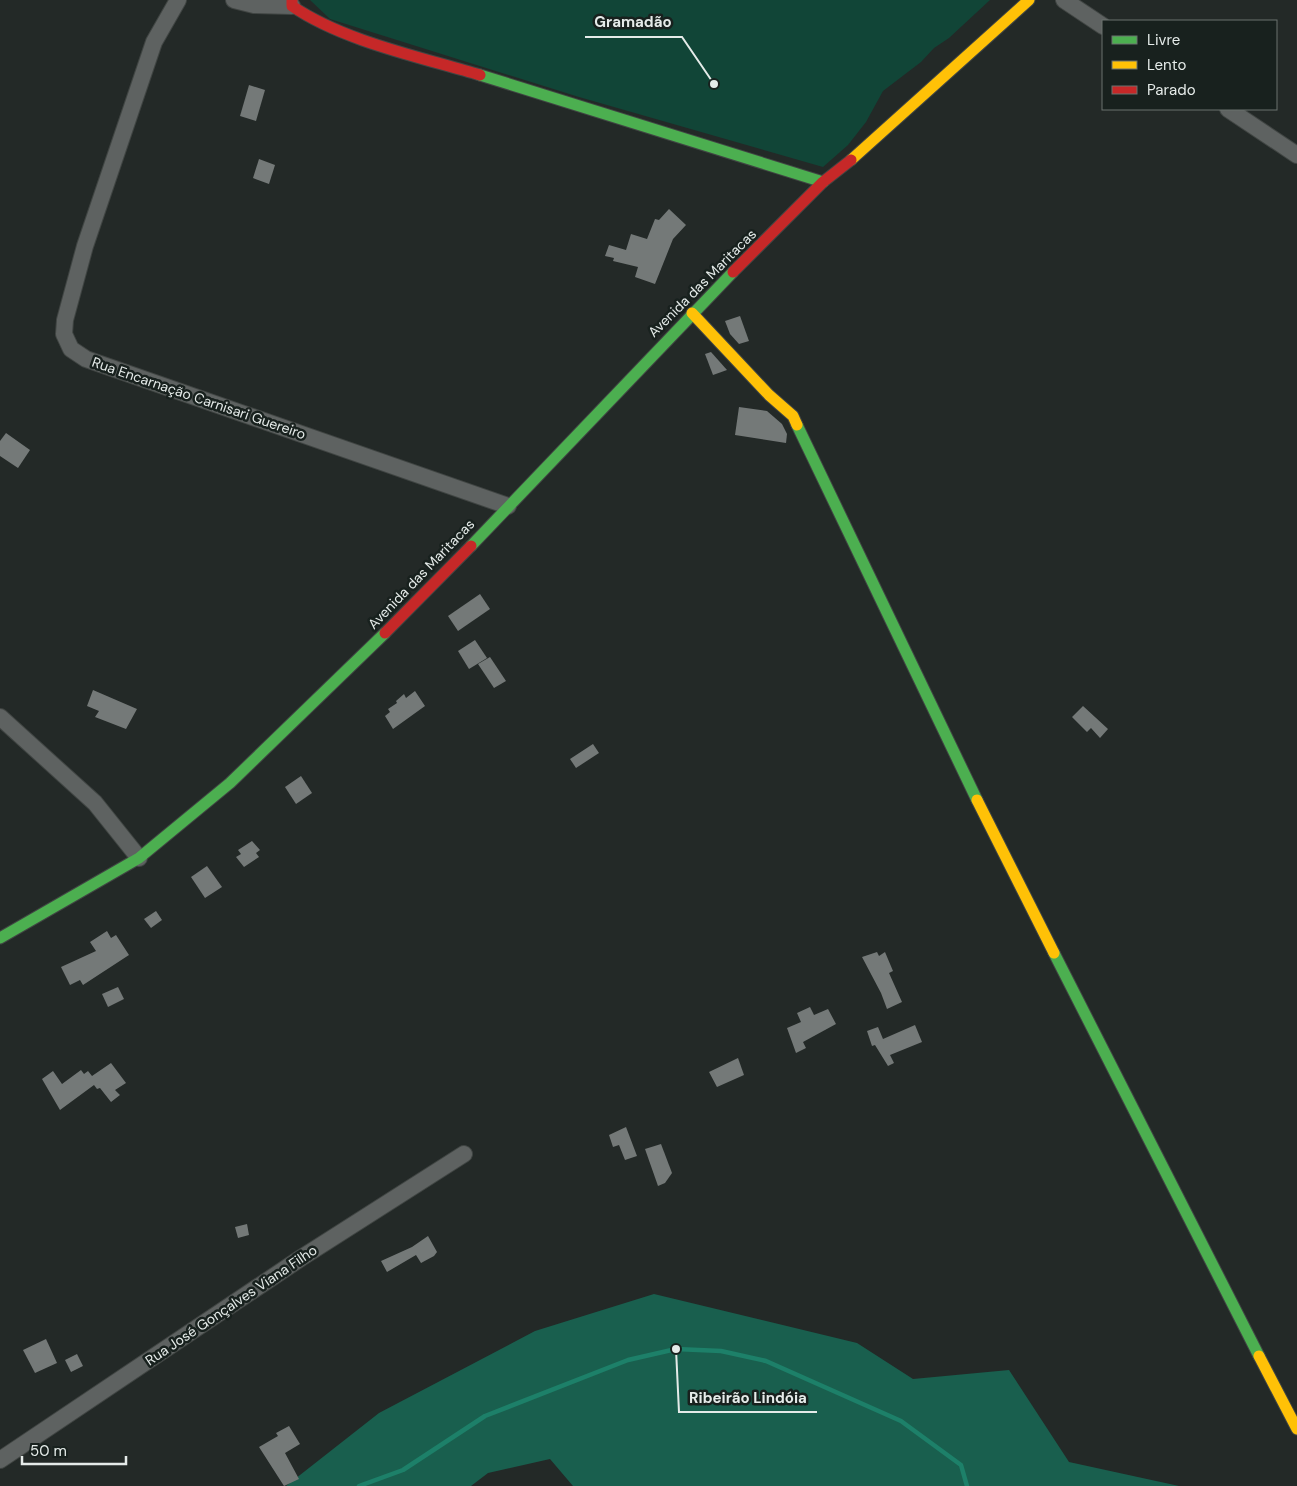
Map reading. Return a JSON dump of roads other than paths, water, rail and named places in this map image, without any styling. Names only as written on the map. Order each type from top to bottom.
[{"type":"street","name":"Rua Encarnação Carnisari Guereiro","points":[[178,0],[154,42],[85,246],[64,320],[64,334],[71,349],[96,362],[508,506]]},
{"type":"street","points":[[234,0],[254,6],[292,3],[311,19],[334,30],[823,182]]},
{"type":"street","name":"Avenida das Maritacas","points":[[0,938],[139,858],[230,783],[369,650],[692,313],[823,182],[857,155],[938,84],[1029,0]]},
{"type":"street","points":[[1064,0],[1102,25]]},
{"type":"street","points":[[1230,110],[1297,155]]},
{"type":"street","points":[[692,313],[769,395],[792,416],[990,828],[1297,1429]]},
{"type":"street","points":[[0,716],[95,803],[139,858]]},
{"type":"street","name":"Rua José Gonçalves Viana Filho","points":[[0,1460],[300,1258],[464,1154]]},
{"type":"waterway","points":[[359,1486],[403,1470],[485,1416],[628,1360],[676,1349],[721,1351],[766,1361],[901,1421],[961,1465],[967,1486]]},
{"type":"place","name":"Gramadão","points":[[714,84]]},
{"type":"place","name":"Ribeirão Lindóia","points":[[676,1349]]}]
